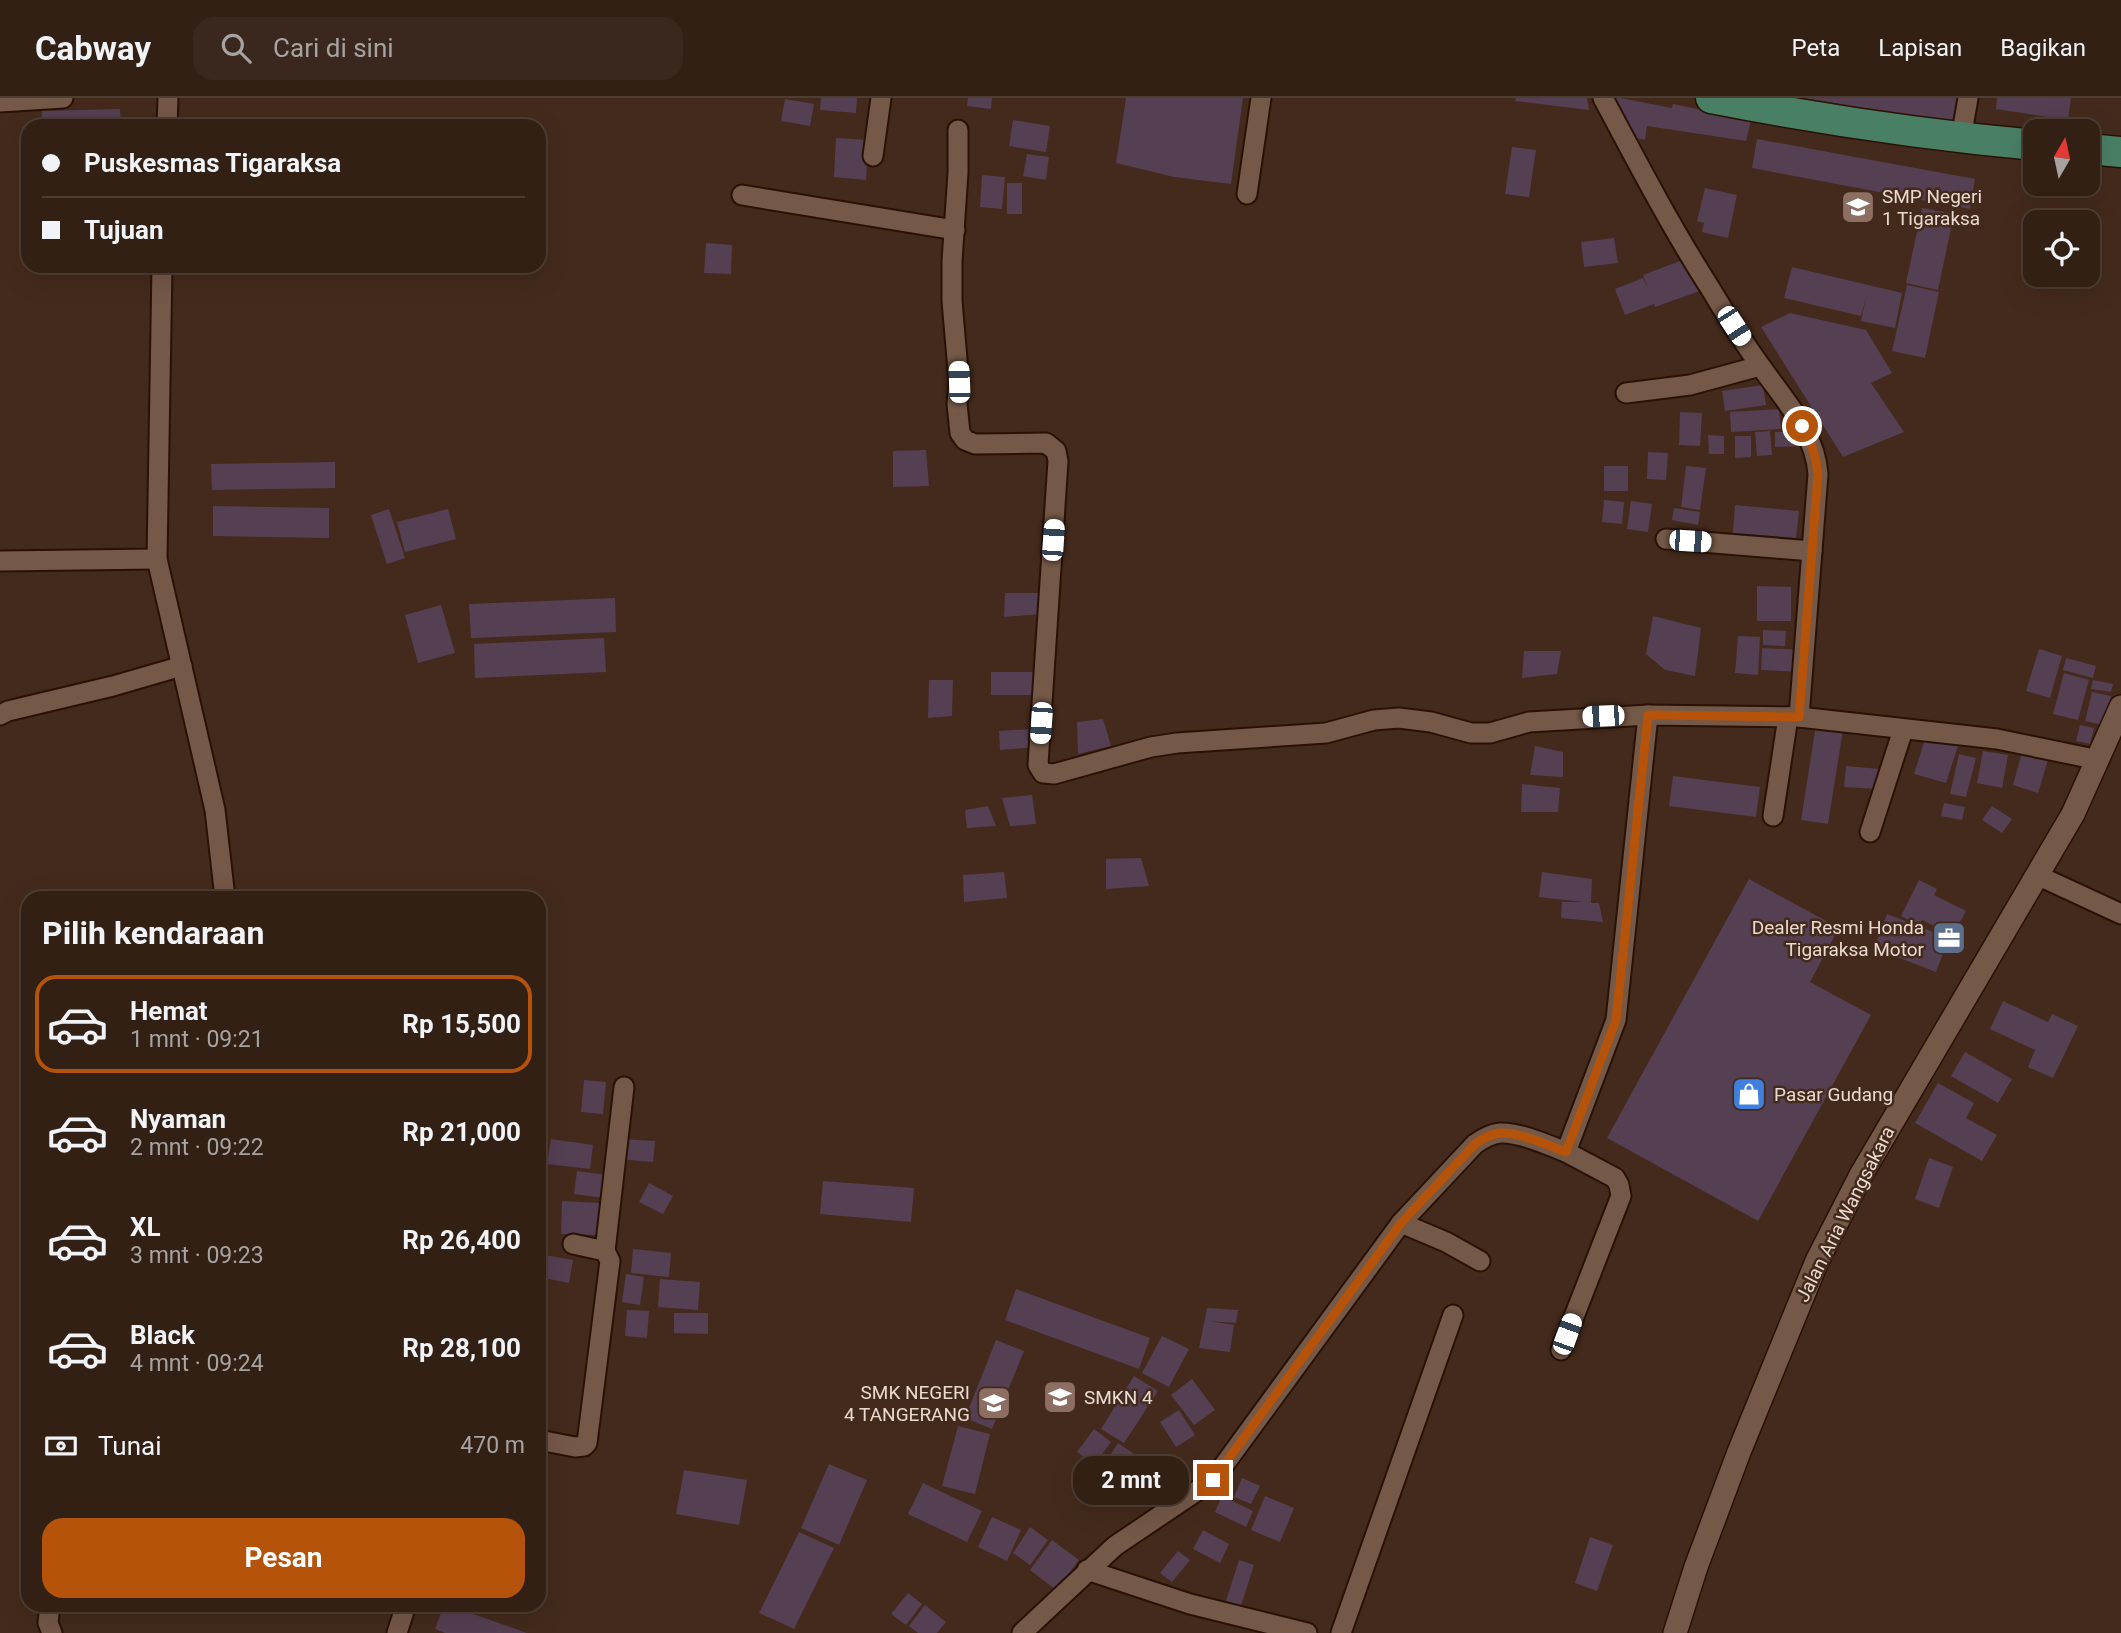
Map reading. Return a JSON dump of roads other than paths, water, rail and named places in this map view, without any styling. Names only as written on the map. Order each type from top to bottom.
[{"type":"main road","points":[[1711,98],[1785,113],[1961,138],[2023,144]]},
{"type":"main road","points":[[2100,150],[2121,152]]},
{"type":"street","points":[[0,102],[63,98]]},
{"type":"street","points":[[167,119],[168,98]]},
{"type":"street","points":[[873,156],[881,98]]},
{"type":"street","points":[[1247,194],[1261,98]]},
{"type":"street","points":[[1603,98],[1635,160],[1708,286],[1805,430],[1817,458],[1812,551],[1793,717],[1773,816]]},
{"type":"street","points":[[1961,138],[1968,98]]},
{"type":"street","points":[[958,130],[952,300],[957,348],[960,433],[965,440],[975,444],[1046,443],[1056,452],[1058,461],[1038,765],[1043,773],[1054,774],[1151,747],[1326,733],[1374,720],[1399,718],[1431,722],[1471,733],[1490,733],[1529,722],[1648,715],[1793,717],[1997,739],[2099,761]]},
{"type":"street","points":[[742,195],[955,230]]},
{"type":"street","points":[[162,273],[156,559],[215,810],[224,891]]},
{"type":"street","points":[[1626,393],[1690,386],[1760,366]]},
{"type":"street","points":[[1666,539],[1812,551]]},
{"type":"street","points":[[0,561],[156,559]]},
{"type":"street","points":[[0,715],[182,666]]},
{"type":"street","name":"Jalan Aria Wangsakara","points":[[1675,1633],[1696,1566],[1739,1452],[1817,1261],[1861,1175],[2039,876],[2099,761],[2121,707]]},
{"type":"street","points":[[1566,1152],[1616,1020],[1648,715]]},
{"type":"street","points":[[1870,832],[1903,730]]},
{"type":"street","points":[[2039,876],[2121,914]]},
{"type":"street","points":[[546,1441],[575,1447],[584,1447],[587,1443],[610,1261],[606,1251],[624,1087]]},
{"type":"street","points":[[1022,1633],[1087,1570],[1132,1533],[1213,1480],[1401,1223],[1475,1144],[1487,1136],[1501,1133],[1541,1142],[1615,1178],[1619,1185],[1621,1196],[1561,1350]]},
{"type":"street","points":[[1401,1223],[1446,1242],[1480,1261]]},
{"type":"street","points":[[573,1244],[606,1251]]},
{"type":"street","points":[[1341,1633],[1453,1315]]},
{"type":"street","points":[[1087,1570],[1190,1604],[1307,1633]]},
{"type":"street","points":[[49,1612],[48,1623],[52,1633]]},
{"type":"street","points":[[397,1633],[404,1612]]},
{"type":"place","name":"SMP Negeri 1 Tigaraksa","points":[[1858,207]]},
{"type":"place","name":"Dealer Resmi Honda Tigaraksa Motor","points":[[1949,938]]},
{"type":"place","name":"Pasar Gudang","points":[[1749,1094]]},
{"type":"place","name":"SMKN 4","points":[[1060,1397]]},
{"type":"place","name":"SMK NEGERI 4 TANGERANG","points":[[994,1403]]}]
